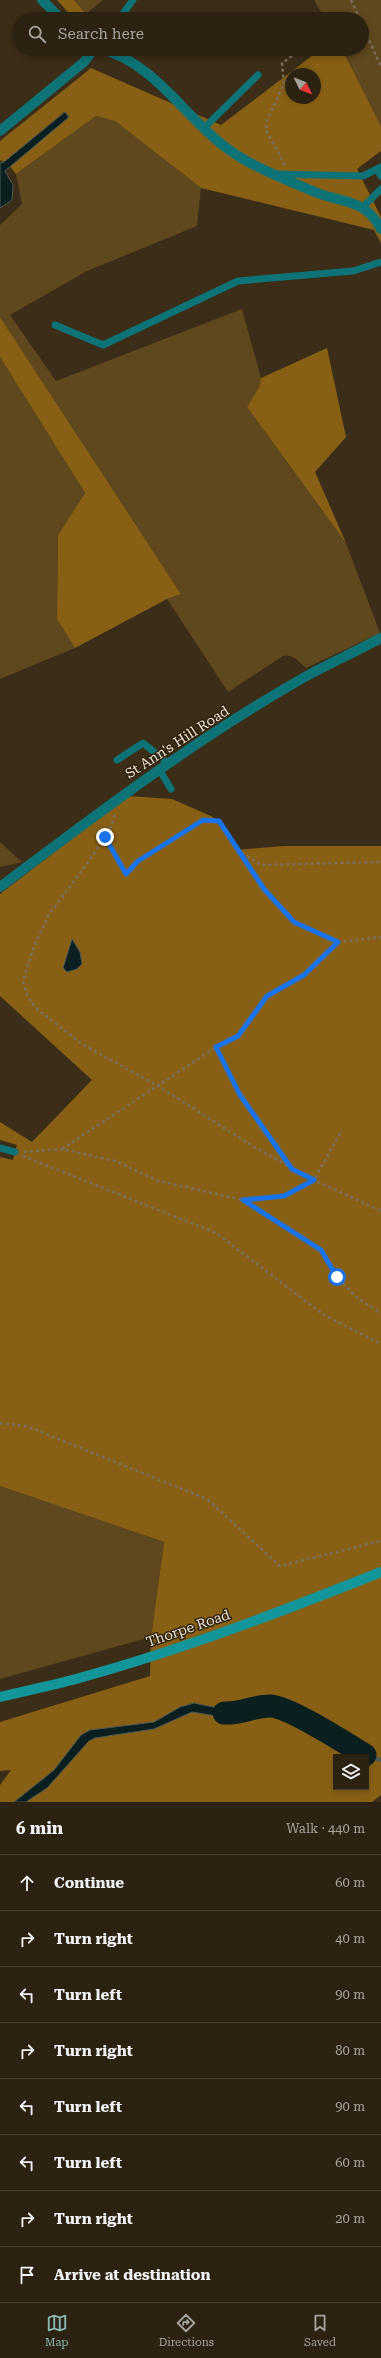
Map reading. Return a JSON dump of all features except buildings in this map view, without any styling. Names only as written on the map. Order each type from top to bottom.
[{"type":"main road","name":"Thorpe Road","points":[[0,1697],[82,1678],[160,1653],[281,1612],[381,1572]]},
{"type":"street","points":[[42,0],[54,12]]},
{"type":"street","points":[[0,131],[84,62],[88,56]]},
{"type":"street","points":[[122,56],[157,81],[228,149],[317,193],[355,202],[363,207],[381,229]]},
{"type":"street","name":"St Ann's Hill Road","points":[[0,887],[118,797],[168,763],[303,678],[381,638]]},
{"type":"lane","points":[[124,12],[132,0]]},
{"type":"lane","points":[[205,127],[258,76]]},
{"type":"lane","points":[[276,174],[363,176],[379,168],[381,176]]},
{"type":"lane","points":[[363,207],[381,188]]},
{"type":"lane","points":[[55,325],[103,345],[238,281],[353,271],[381,262]]},
{"type":"lane","points":[[117,760],[143,743],[168,763]]},
{"type":"lane","points":[[159,769],[171,789]]},
{"type":"lane","points":[[0,1148],[15,1152]]},
{"type":"path","points":[[351,0],[357,12]]},
{"type":"path","points":[[369,40],[381,67]]},
{"type":"path","points":[[290,175],[266,130],[267,120],[284,84],[282,63],[292,56]]},
{"type":"path","points":[[118,797],[111,827],[71,887],[48,916],[34,947],[23,981],[28,997],[37,1009],[59,1028],[82,1044],[158,1086],[292,1169],[381,1211]]},
{"type":"path","points":[[105,837],[126,874],[138,861],[203,820],[219,821],[241,852],[264,889],[294,922],[338,942],[381,937]]},
{"type":"path","points":[[241,852],[261,865],[381,862]]},
{"type":"path","points":[[62,1149],[216,1047],[238,1036],[267,996],[304,975],[338,942]]},
{"type":"path","points":[[216,1047],[240,1095],[292,1169]]},
{"type":"path","points":[[15,1152],[62,1149],[115,1161],[159,1181],[243,1200],[284,1196],[314,1180],[342,1130]]},
{"type":"path","points":[[15,1152],[216,1232],[324,1314],[381,1344]]},
{"type":"path","points":[[243,1200],[321,1250],[337,1277],[357,1298],[381,1314]]},
{"type":"path","points":[[0,1423],[26,1426],[207,1499],[280,1566],[381,1540]]},
{"type":"shaded area","points":[[57,0],[74,0],[84,12],[68,12]]},
{"type":"shaded area","points":[[74,0],[103,0],[88,12],[84,12]]},
{"type":"shaded area","points":[[314,0],[381,0],[381,126],[346,56],[369,56],[369,12],[321,12]]},
{"type":"shaded area","points":[[312,56],[346,56],[381,126],[381,151],[357,169],[381,217],[381,243],[374,230],[201,188],[115,121],[96,116],[16,174],[9,165],[68,117],[64,112],[4,162],[0,160],[0,141],[91,68],[221,125],[285,76],[285,104],[321,104],[321,68],[296,68]]},
{"type":"shaded area","points":[[96,116],[115,121],[201,188],[197,226],[87,271],[10,315],[56,381],[242,309],[261,378],[259,387],[247,407],[346,543],[380,633],[306,668],[293,657],[283,656],[228,692],[167,599],[181,594],[0,317],[0,225],[22,204],[16,174]]},
{"type":"shaded area","points":[[0,317],[181,594],[167,599],[75,648],[57,619],[58,535],[85,493],[0,357]]},
{"type":"shaded area","points":[[327,348],[346,437],[315,472],[346,543],[247,407],[259,387],[261,378]]},
{"type":"shaded area","points":[[0,357],[85,493],[58,535],[57,619],[75,648],[0,679]]},
{"type":"shaded area","points":[[128,796],[172,799],[213,817],[236,850],[284,846],[381,846],[381,1795],[372,1802],[0,1802],[0,1785],[11,1770],[0,1771],[0,1722],[150,1676],[151,1637],[164,1542],[0,1486],[0,1157],[13,1160],[17,1145],[0,1140],[0,1122],[32,1142],[92,1080],[0,996],[0,894]]},
{"type":"shaded area","points":[[0,842],[22,862],[0,867]]},
{"type":"shaded area","points":[[0,1486],[164,1542],[151,1637],[0,1679]]},
{"type":"water","points":[[65,112],[69,117],[5,171],[13,185],[12,200],[0,208],[0,163],[4,162]]},
{"type":"water","points":[[72,939],[80,952],[82,964],[77,969],[67,972],[63,968]]},
{"type":"water","points":[[194,1703],[228,1710],[254,1707],[255,1715],[229,1718],[192,1712],[154,1729],[95,1738],[89,1741],[47,1788],[26,1802],[14,1802],[54,1770],[81,1735],[90,1730],[154,1722],[180,1707]]},
{"type":"waterway","points":[[224,1713],[264,1706],[279,1708],[318,1726],[363,1754]]},
{"type":"waterway","points":[[369,1756],[381,1760]]},
{"type":"route","points":[[105,837],[114,850],[126,874],[138,861],[203,820],[219,821],[237,845],[264,889],[294,922],[315,933],[338,942],[304,975],[267,996],[238,1036],[216,1047],[240,1095],[292,1169],[314,1180],[284,1196],[243,1200],[321,1250],[337,1277]]}]
